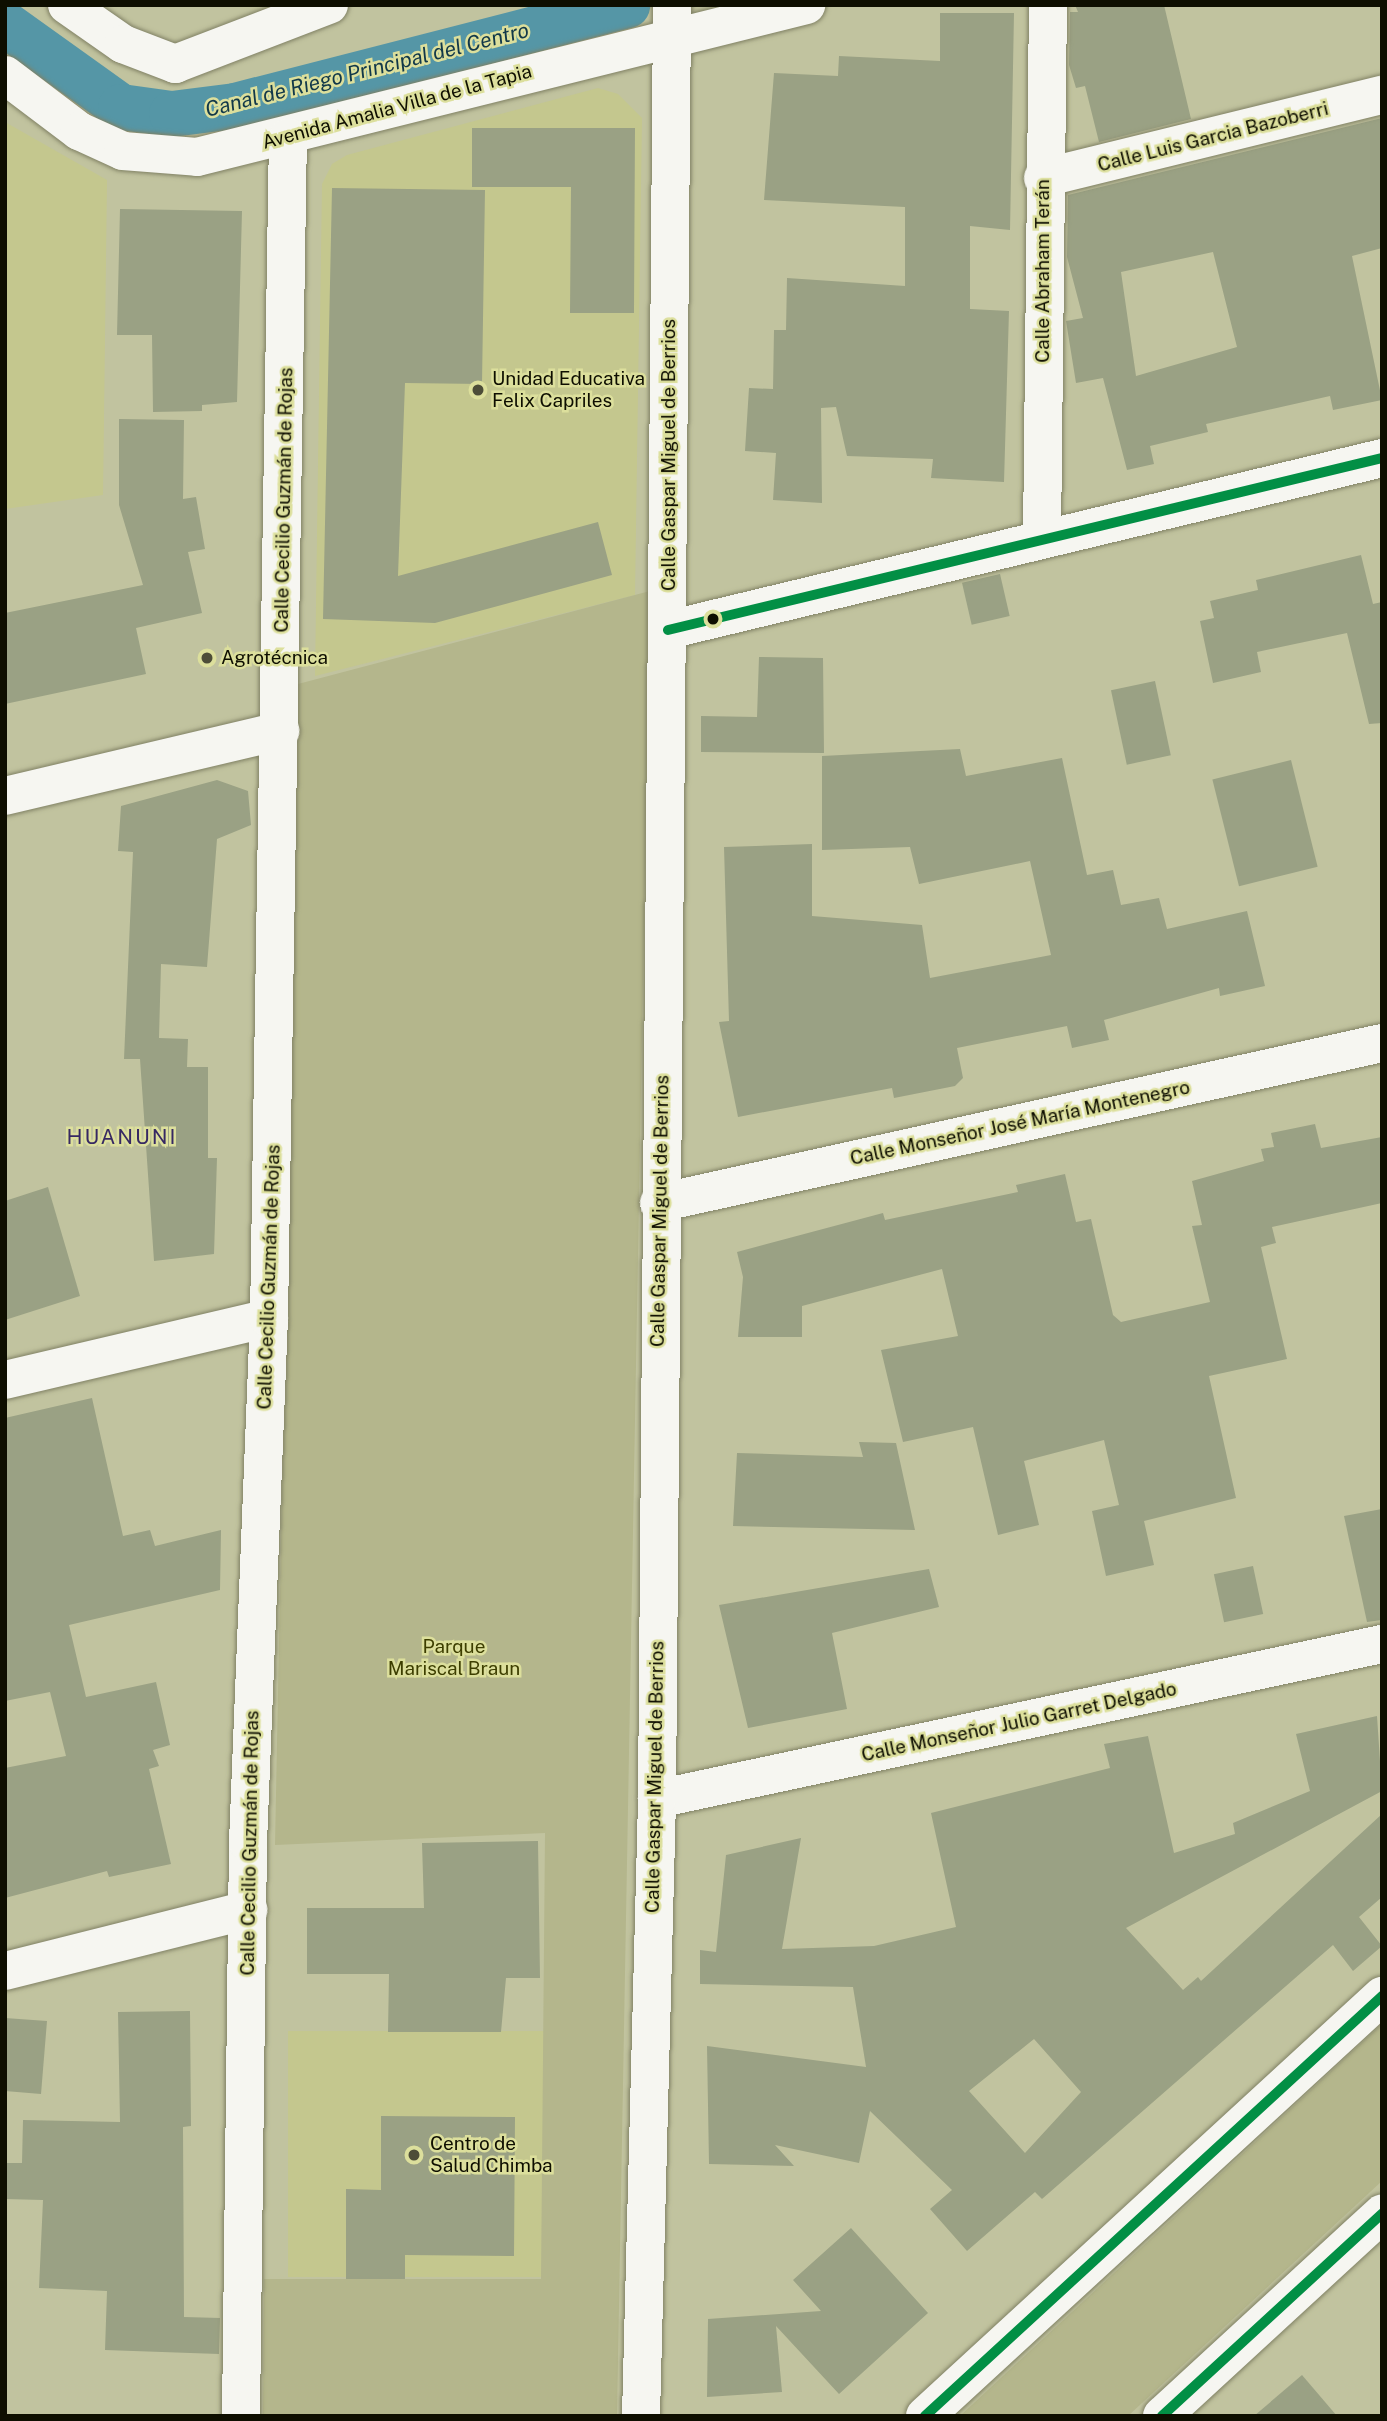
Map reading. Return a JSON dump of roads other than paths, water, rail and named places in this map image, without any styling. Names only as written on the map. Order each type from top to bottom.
[{"type":"street","points":[[67,5],[122,44],[175,64],[285,15],[329,5]]},
{"type":"street","name":"Avenida Amalia Villa de la Tapia","points":[[5,75],[79,131],[123,151],[197,157],[288,137],[671,20],[806,5]]},
{"type":"street","name":"Calle Abraham Terán","points":[[1042,538],[1048,5]]},
{"type":"street","name":"Calle Gaspar Miguel de Berrios","points":[[640,2416],[657,1799],[659,1203],[668,630],[671,20]]},
{"type":"street","name":"Calle Luis Garcia Bazoberri","points":[[1044,178],[1382,95]]},
{"type":"street","name":"Calle Cecilio Guzmán de Rojas","points":[[241,2416],[248,1910],[269,1318],[281,731],[288,137]]},
{"type":"street","points":[[668,630],[1382,458]]},
{"type":"street","points":[[5,796],[281,731]]},
{"type":"street","name":"Calle Monseñor José María Montenegro","points":[[659,1203],[1382,1043]]},
{"type":"street","points":[[5,1380],[269,1318]]},
{"type":"street","name":"Calle Monseñor Julio Garret Delgado","points":[[657,1799],[1382,1644]]},
{"type":"street","points":[[5,1972],[248,1910]]},
{"type":"street","points":[[925,2416],[1382,1996]]},
{"type":"street","points":[[1162,2416],[1382,2214]]},
{"type":"waterway","name":"Canal de Riego Principal del Centro","points":[[5,24],[121,107],[172,114],[235,106],[627,5]]},
{"type":"place","name":"Unidad Educativa Felix Capriles","points":[[478,390]]},
{"type":"place","name":"Agrotécnica","points":[[207,658]]},
{"type":"place","name":"Centro de Salud Chimba","points":[[414,2155]]},
{"type":"district","name":"HUANUNI","points":[[122,1137]]},
{"type":"park label","name":"Parque Mariscal Braun","points":[[454,1658]]}]
